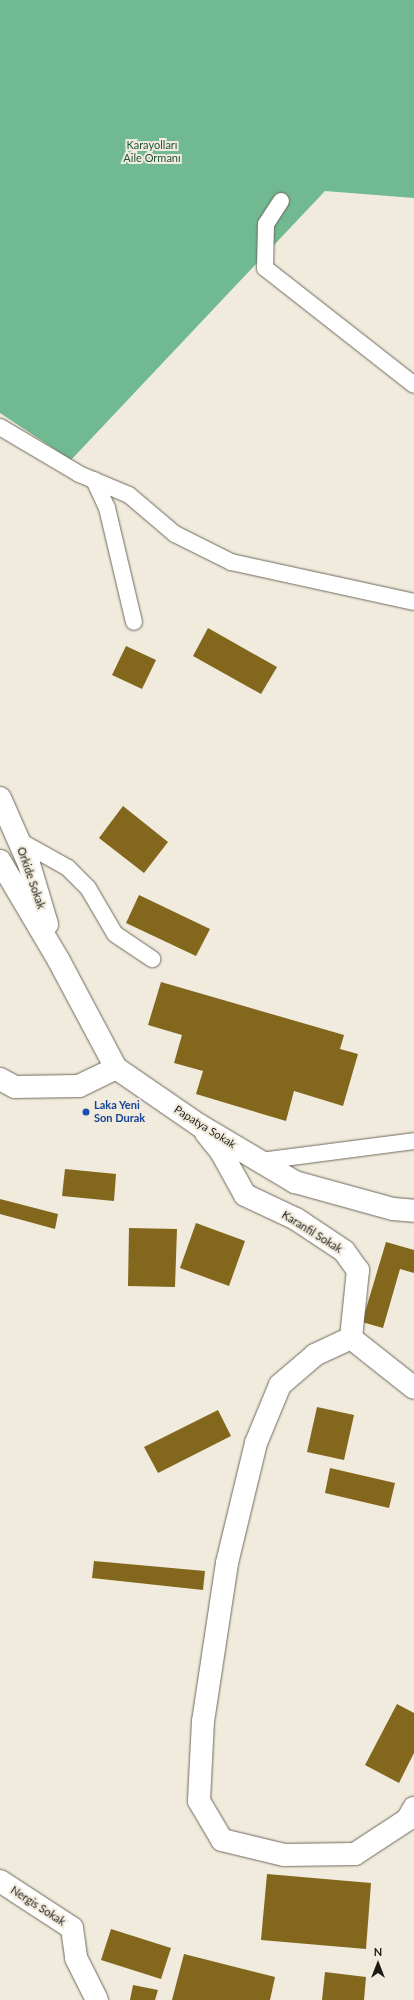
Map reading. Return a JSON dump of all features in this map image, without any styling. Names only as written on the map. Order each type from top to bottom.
[{"type":"street","name":"Orkide Sokak","points":[[0,798],[28,864],[58,959]]},
{"type":"street","name":"Orkide Sokak","points":[[0,861],[58,959],[116,1068]]},
{"type":"street","points":[[0,1080],[15,1087],[79,1086],[116,1068]]},
{"type":"street","name":"Papatya Sokak","points":[[116,1068],[199,1125],[295,1182],[393,1209],[414,1211]]},
{"type":"street","name":"Karanfil Sokak","points":[[199,1125],[220,1150],[245,1195],[296,1219],[333,1243],[344,1251],[358,1270],[351,1338]]},
{"type":"street","points":[[414,1388],[351,1338],[315,1355],[280,1385],[256,1443],[228,1563],[203,1721],[199,1801],[222,1840],[284,1855],[355,1854],[407,1820],[414,1808]]},
{"type":"street","name":"Nergis Sokak","points":[[0,1881],[72,1928],[76,1958],[97,2000]]},
{"type":"lane","points":[[281,201],[266,224],[265,268],[414,385]]},
{"type":"lane","points":[[0,427],[94,480],[129,495],[175,534],[231,562],[414,602]]},
{"type":"lane","points":[[94,480],[107,508],[134,622]]},
{"type":"lane","points":[[18,840],[68,868],[88,888],[115,934],[152,959]]},
{"type":"lane","points":[[261,1161],[414,1141]]},
{"type":"green space","name":"Karayolları Aile Ormanı","points":[[0,0],[414,0],[414,198],[325,191],[71,460],[0,413]]},
{"type":"building","points":[[208,628],[277,667],[261,694],[193,656]]},
{"type":"building","points":[[126,646],[156,660],[142,689],[112,675]]},
{"type":"building","points":[[123,806],[168,842],[144,873],[99,838]]},
{"type":"building","points":[[139,895],[210,929],[196,956],[126,923]]},
{"type":"building","points":[[161,982],[344,1035],[340,1049],[358,1054],[343,1106],[294,1091],[286,1121],[196,1094],[203,1071],[174,1063],[182,1035],[148,1025]]},
{"type":"building","points":[[65,1169],[116,1174],[114,1201],[62,1196]]},
{"type":"building","points":[[0,1199],[58,1214],[55,1229],[0,1214]]},
{"type":"building","points":[[196,1223],[245,1241],[229,1286],[180,1268]]},
{"type":"building","points":[[129,1228],[177,1229],[175,1287],[128,1286]]},
{"type":"building","points":[[386,1242],[414,1250],[414,1273],[400,1269],[383,1328],[362,1322]]},
{"type":"building","points":[[317,1407],[354,1415],[344,1460],[307,1452]]},
{"type":"building","points":[[218,1410],[231,1436],[158,1473],[144,1447]]},
{"type":"building","points":[[330,1468],[395,1483],[389,1508],[325,1493]]},
{"type":"building","points":[[94,1561],[205,1571],[203,1590],[92,1578]]},
{"type":"building","points":[[397,1704],[414,1713],[414,1753],[399,1783],[365,1765]]},
{"type":"building","points":[[267,1874],[371,1883],[366,1949],[261,1940]]},
{"type":"building","points":[[111,1929],[171,1948],[161,1979],[101,1960]]},
{"type":"building","points":[[184,1954],[275,1977],[270,2000],[172,2000]]},
{"type":"building","points":[[325,1972],[366,1977],[364,2000],[322,2000]]},
{"type":"building","points":[[133,1985],[158,1990],[155,2000],[130,2000]]},
{"type":"place","name":"Laka Yeni Son Durak","points":[[86,1112]]}]
